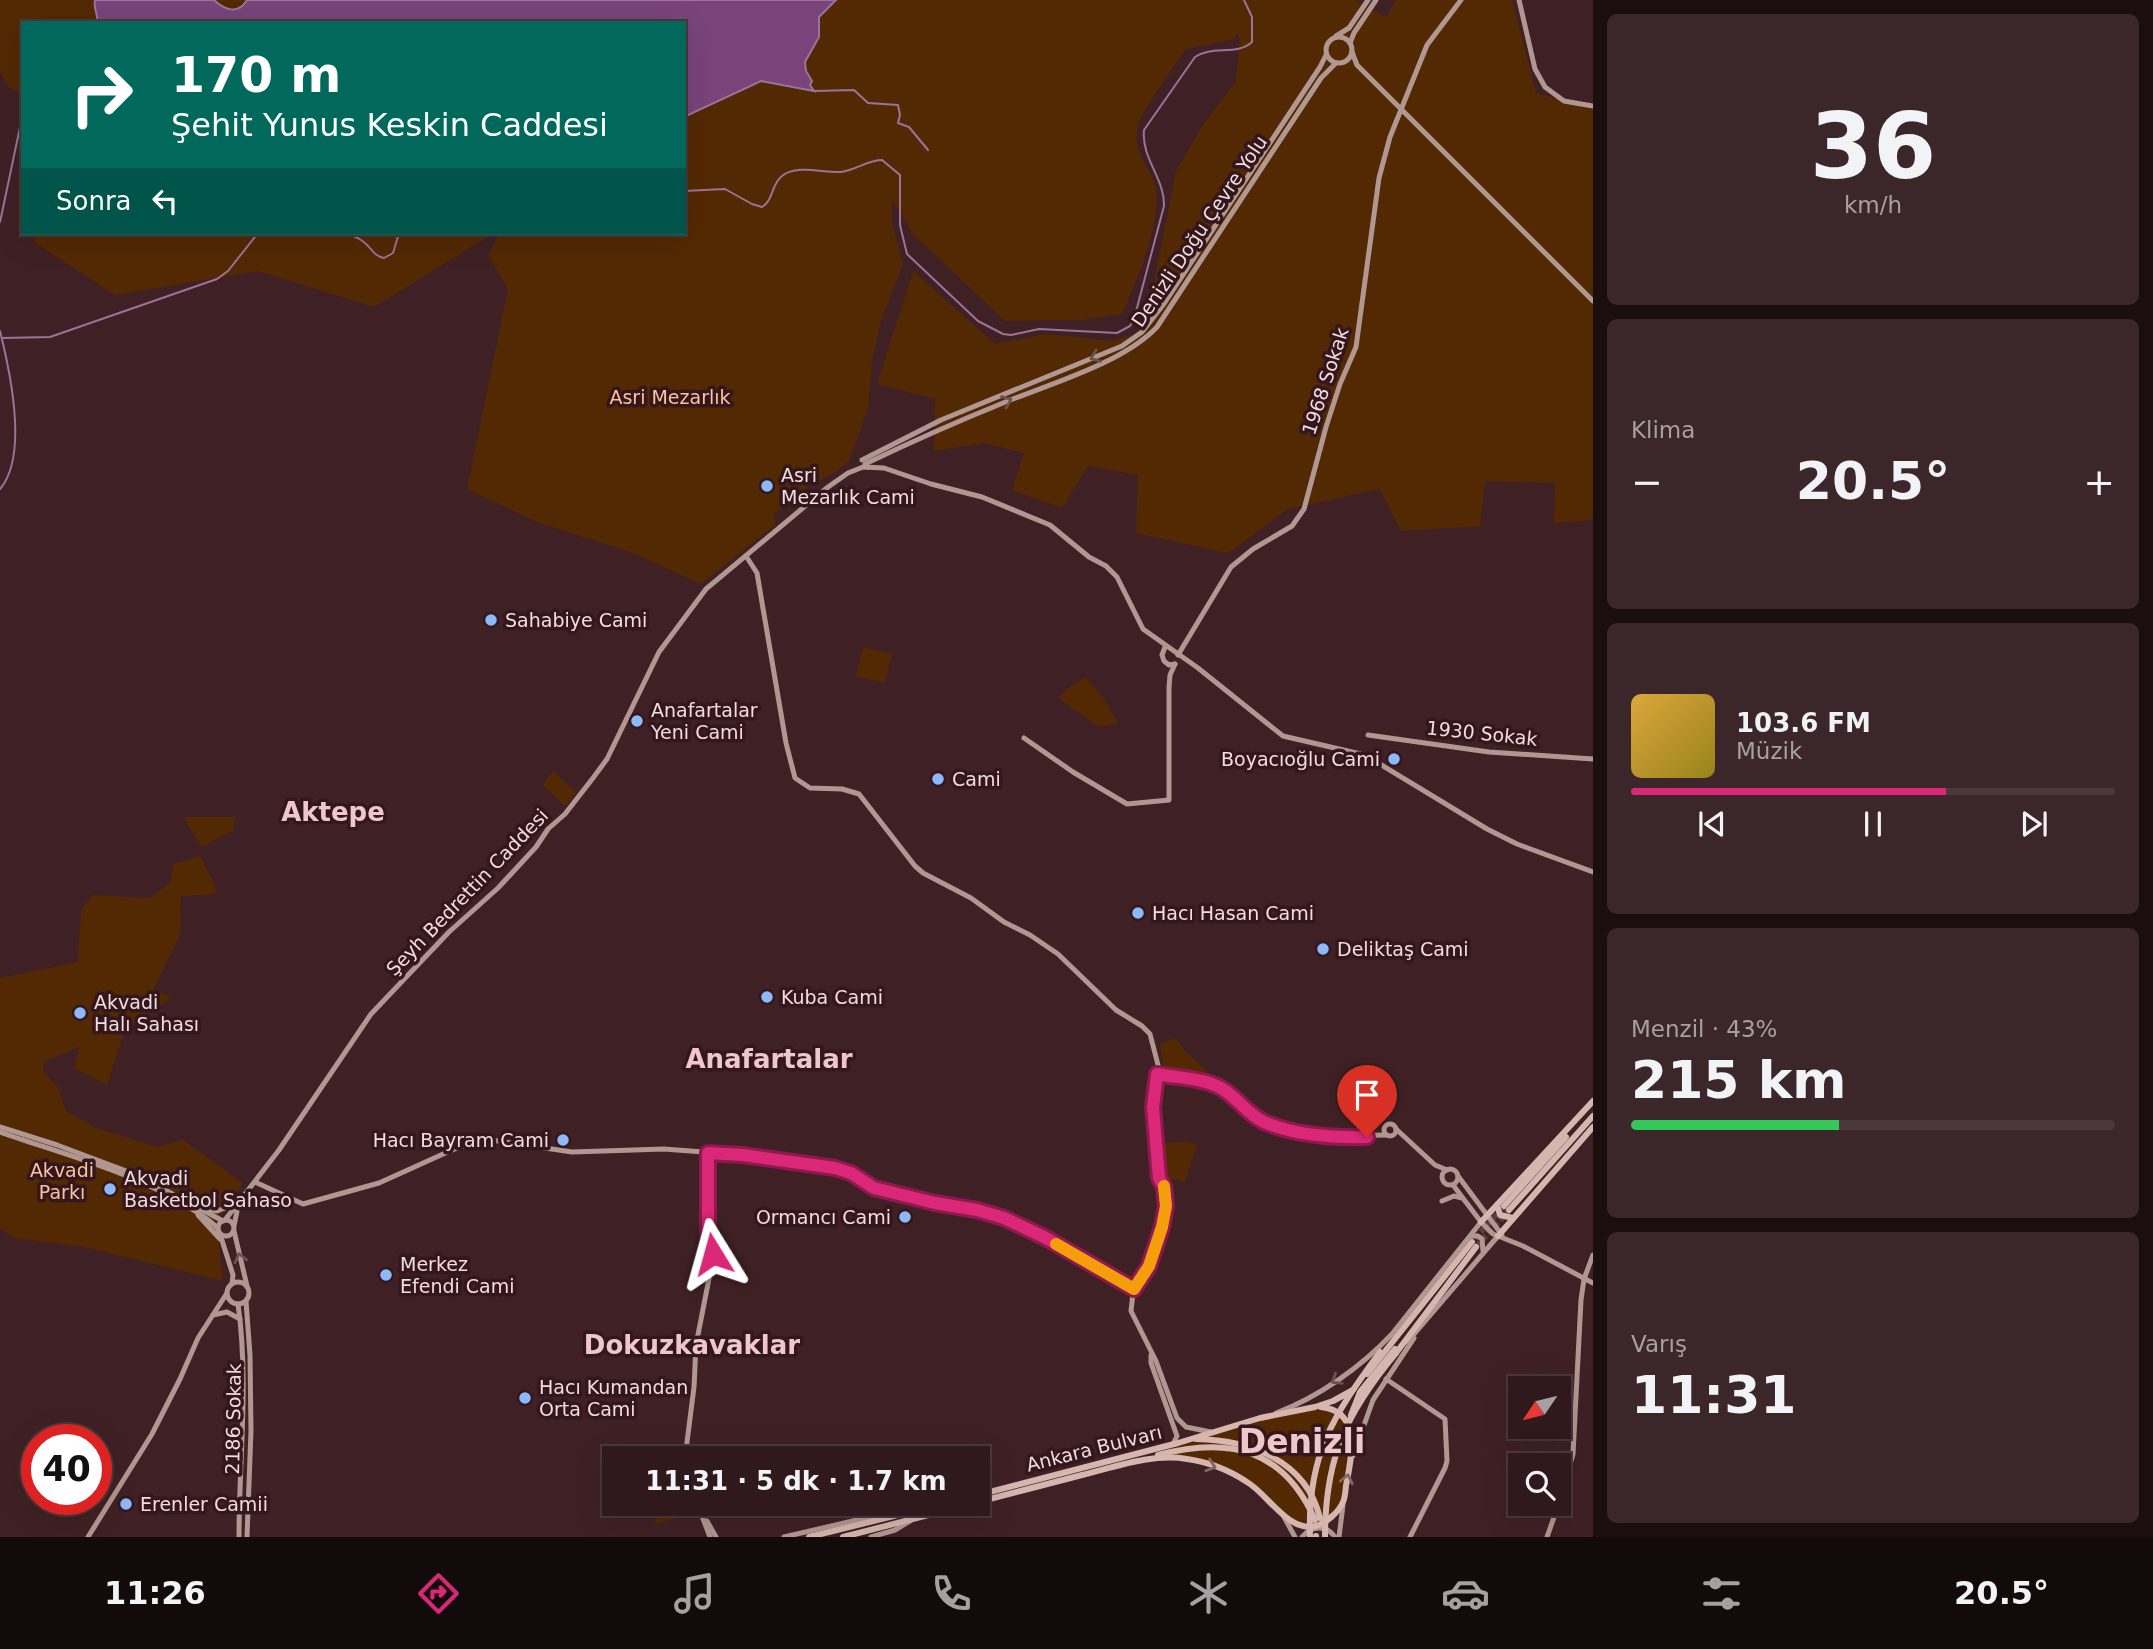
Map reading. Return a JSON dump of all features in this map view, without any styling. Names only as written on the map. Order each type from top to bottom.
[{"type":"main road","points":[[1335,37],[1349,28],[1368,0]]},
{"type":"main road","points":[[1376,0],[1350,43],[1357,65],[1593,300]]},
{"type":"main road","name":"1968 Sokak","points":[[1170,676],[1231,567],[1253,549],[1292,526],[1308,499],[1326,426],[1356,347],[1379,178],[1390,137],[1427,45],[1461,0]]},
{"type":"main road","points":[[1519,0],[1535,69],[1545,87],[1564,101],[1593,106]]},
{"type":"main road","points":[[1335,37],[1344,38],[1350,43]]},
{"type":"main road","name":"Denizli Doğu Çevre Yolu","points":[[863,465],[941,420],[1122,346],[1142,332],[1163,305],[1320,67],[1326,55],[1326,46],[1335,37]]},
{"type":"main road","name":"Denizli Doğu Çevre Yolu","points":[[863,465],[944,427],[1110,359],[1145,340],[1157,327],[1321,78],[1338,63],[1348,60],[1352,52]]},
{"type":"main road","points":[[1326,55],[1338,63],[1357,65]]},
{"type":"main road","points":[[863,465],[884,468],[982,497],[1050,525],[1089,556],[1107,566],[1120,583],[1143,629],[1287,738],[1365,755],[1517,844],[1593,872]]},
{"type":"main road","name":"Şeyh Bedrettin Caddesi","points":[[219,1231],[223,1220],[255,1182],[330,1077],[369,1016],[449,932],[498,888],[536,847],[607,759],[659,652],[706,589],[848,473],[863,465]]},
{"type":"main road","points":[[746,556],[757,573],[786,743],[795,778],[810,788],[842,789],[859,794],[923,873],[971,898],[1004,922],[1058,954],[1116,1010],[1143,1026],[1150,1034],[1157,1057],[1154,1110],[1159,1178],[1164,1187],[1166,1206],[1149,1266],[1134,1289],[1131,1311],[1156,1361],[1181,1423],[1191,1429],[1214,1431]]},
{"type":"main road","points":[[1024,738],[1073,772],[1127,804],[1169,800],[1170,676],[1162,655],[1165,646]]},
{"type":"main road","points":[[1166,663],[1175,664]]},
{"type":"main road","name":"1930 Sokak","points":[[1368,735],[1501,753],[1593,759]]},
{"type":"main road","points":[[1157,1074],[1211,1084],[1223,1089],[1238,1104],[1265,1123],[1315,1136],[1389,1135],[1411,1144]]},
{"type":"main road","points":[[1513,1218],[1500,1215],[1503,1207],[1593,1101]]},
{"type":"main road","points":[[1503,1207],[1593,1107]]},
{"type":"main road","points":[[1380,1352],[1405,1327],[1471,1243],[1481,1222],[1503,1207],[1593,1115]]},
{"type":"main road","points":[[1372,1136],[1391,1124],[1437,1166],[1455,1171],[1501,1235]]},
{"type":"main road","points":[[1385,1127],[1389,1135]]},
{"type":"main road","points":[[1353,1456],[1351,1416],[1357,1396],[1593,1127]]},
{"type":"main road","points":[[1389,1135],[1396,1129]]},
{"type":"main road","points":[[0,1130],[136,1180],[194,1208],[231,1221],[234,1228],[228,1236],[194,1208]]},
{"type":"main road","points":[[255,1182],[303,1204],[379,1183],[452,1150],[484,1139],[572,1152],[664,1149],[743,1155],[835,1168],[851,1173],[874,1188],[1004,1218],[1046,1238],[1134,1289]]},
{"type":"main road","points":[[687,1446],[696,1345],[713,1258],[708,1232],[708,1153]]},
{"type":"main road","points":[[1437,1166],[1455,1164]]},
{"type":"main road","points":[[1437,1166],[1447,1185],[1453,1185],[1458,1176]]},
{"type":"main road","points":[[1442,1179],[1447,1170]]},
{"type":"main road","points":[[1453,1185],[1493,1234],[1501,1235],[1593,1283]]},
{"type":"main road","points":[[1442,1201],[1454,1196],[1465,1200]]},
{"type":"main road","points":[[194,1208],[217,1211],[239,1203]]},
{"type":"main road","name":"Şeyh Bedrettin Caddesi","points":[[239,1203],[234,1228],[247,1286]]},
{"type":"main road","points":[[194,1208],[223,1245]]},
{"type":"main road","points":[[88,1537],[152,1434],[211,1317],[232,1284],[233,1275],[219,1231]]},
{"type":"main road","points":[[1337,1537],[1353,1456],[1373,1400],[1475,1235],[1480,1237],[1484,1244],[1482,1254]]},
{"type":"main road","points":[[1260,1418],[1282,1410],[1330,1385],[1360,1363],[1392,1334],[1471,1243]]},
{"type":"main road","points":[[1571,1461],[1584,1279],[1593,1255]]},
{"type":"main road","points":[[219,1308],[246,1301],[249,1295],[247,1286],[239,1282],[232,1284]]},
{"type":"main road","points":[[227,1293],[236,1303]]},
{"type":"main road","name":"2186 Sokak","points":[[246,1301],[251,1431],[247,1537]]},
{"type":"main road","name":"2186 Sokak","points":[[236,1303],[243,1338],[244,1427],[239,1537]]},
{"type":"main road","points":[[211,1317],[227,1312],[240,1319]]},
{"type":"main road","points":[[1325,1537],[1326,1496],[1337,1447],[1358,1402],[1420,1325]]},
{"type":"main road","name":"Ankara Bulvarı","points":[[990,1492],[1172,1445],[1260,1418],[1315,1407],[1348,1394],[1367,1375],[1405,1327]]},
{"type":"main road","points":[[1310,1537],[1310,1504],[1318,1457],[1344,1400],[1392,1334]]},
{"type":"main road","points":[[1151,1355],[1151,1363],[1177,1436],[1172,1445]]},
{"type":"main road","points":[[1386,1379],[1445,1419],[1445,1468],[1410,1537]]},
{"type":"main road","points":[[1315,1407],[1336,1412],[1350,1431]]},
{"type":"main road","name":"Ankara Bulvarı","points":[[990,1500],[1196,1447],[1215,1446],[1243,1450],[1276,1465],[1297,1486],[1318,1519],[1302,1482],[1278,1459],[1238,1442],[1191,1439]]},
{"type":"main road","name":"Ankara Bulvarı","points":[[1142,1460],[1185,1458],[1215,1466],[1261,1492],[1284,1517]]},
{"type":"main road","points":[[1284,1517],[1300,1525],[1317,1526],[1326,1521],[1343,1502]]},
{"type":"main road","points":[[784,1537],[874,1516]]},
{"type":"main road","points":[[871,1537],[895,1530],[912,1516]]},
{"type":"main road","name":"Ankara Bulvarı","points":[[809,1537],[912,1516]]},
{"type":"main road","name":"Ankara Bulvarı","points":[[843,1537],[912,1516]]},
{"type":"main road","points":[[1546,1537],[1554,1516]]},
{"type":"main road","points":[[702,1517],[710,1537]]},
{"type":"main road","points":[[702,1517],[706,1519],[716,1537]]},
{"type":"main road","points":[[1284,1517],[1295,1537]]},
{"type":"main road","points":[[1302,1537],[1308,1531],[1323,1528],[1337,1537]]},
{"type":"green space","name":"Asri Mezarlık","points":[[0,0],[1355,0],[1386,17],[1396,0],[1512,0],[1536,93],[1593,109],[1593,520],[1554,523],[1555,483],[1485,481],[1480,526],[1401,531],[1380,489],[1288,509],[1228,553],[1136,533],[1138,475],[1088,466],[1062,508],[1012,490],[1024,453],[984,443],[934,451],[935,399],[877,384],[913,271],[995,344],[1046,334],[1111,341],[1136,334],[1149,310],[1176,171],[1202,126],[1236,81],[1240,38],[1237,33],[1234,39],[1186,49],[1159,88],[1138,126],[1137,146],[1154,182],[1156,206],[1146,254],[1122,314],[1081,320],[1005,321],[913,234],[892,199],[892,223],[903,264],[881,321],[872,361],[868,409],[849,461],[834,473],[808,486],[773,515],[776,524],[701,584],[633,553],[537,522],[467,489],[508,289],[488,255],[499,235],[686,235],[686,21],[21,21],[21,93],[9,87],[0,72]]},
{"type":"green space","points":[[35,235],[491,235],[374,307],[258,271],[115,295],[34,242]]},
{"type":"green space","points":[[863,647],[892,654],[885,683],[856,676]]},
{"type":"green space","points":[[1086,678],[1102,696],[1118,723],[1099,727],[1058,698],[1073,684]]},
{"type":"green space","points":[[553,771],[576,793],[565,806],[543,785]]},
{"type":"green space","points":[[183,817],[237,817],[234,830],[202,847]]},
{"type":"green space","name":"Akvadi Parkı","points":[[200,856],[215,885],[216,894],[181,896],[180,935],[153,990],[172,997],[125,1030],[107,1085],[74,1068],[80,1046],[44,1062],[43,1071],[58,1088],[66,1111],[96,1128],[157,1147],[183,1140],[243,1183],[216,1222],[223,1281],[84,1247],[15,1238],[0,1229],[0,978],[78,962],[81,910],[93,895],[150,898],[171,882],[173,864]]},
{"type":"green space","points":[[1175,1038],[1211,1075],[1209,1079],[1164,1071],[1160,1044]]},
{"type":"green space","points":[[1167,1143],[1197,1144],[1185,1182],[1163,1177],[1160,1147]]},
{"type":"green space","points":[[1315,1407],[1330,1409],[1342,1418],[1352,1439],[1343,1502],[1326,1521],[1300,1525],[1234,1475],[1185,1458],[1142,1460],[1211,1432]]},
{"type":"green space","points":[[655,1516],[687,1516],[655,1524]]},
{"type":"shaded area","points":[[95,0],[214,0],[223,6],[236,9],[247,0],[836,0],[819,17],[819,37],[805,62],[814,91],[761,81],[686,116],[686,21],[97,21]]},
{"type":"waterway","points":[[686,191],[725,189],[762,207],[769,200],[778,179],[788,172],[841,172],[882,160],[900,175],[900,225],[907,254],[978,321],[1003,334],[1011,335],[1039,329],[1117,333],[1130,326],[1134,319],[1164,206],[1161,187],[1146,150],[1144,130],[1195,57],[1202,53],[1239,49],[1252,42],[1252,17],[1244,0]]},
{"type":"waterway","points":[[814,91],[854,90],[868,103],[898,105],[898,123],[909,127],[928,150]]},
{"type":"waterway","points":[[0,222],[21,122]]},
{"type":"waterway","points":[[2,338],[50,337],[217,279],[228,271],[256,235]]},
{"type":"waterway","points":[[349,235],[365,243],[375,254],[384,258],[393,253],[398,235]]},
{"type":"waterway","points":[[0,331],[15,412],[14,456],[9,474],[0,489]]},
{"type":"tunnel","points":[[1475,1239],[1504,1206]]},
{"type":"tunnel","points":[[1476,1247],[1509,1210]]},
{"type":"slow traffic","points":[[1056,1244],[1134,1289],[1149,1266],[1162,1227],[1166,1206],[1164,1186]]},
{"type":"place","name":"Asri Mezarlık Cami","points":[[767,486]]},
{"type":"place","name":"Sahabiye Cami","points":[[491,620]]},
{"type":"place","name":"Anafartalar Yeni Cami","points":[[637,721]]},
{"type":"place","name":"Boyacıoğlu Cami","points":[[1394,759]]},
{"type":"place","name":"Cami","points":[[938,779]]},
{"type":"place","name":"Hacı Hasan Cami","points":[[1138,913]]},
{"type":"place","name":"Deliktaş Cami","points":[[1323,949]]},
{"type":"place","name":"Kuba Cami","points":[[767,997]]},
{"type":"place","name":"Akvadi Halı Sahası","points":[[80,1013]]},
{"type":"place","name":"Hacı Bayram Cami","points":[[563,1140]]},
{"type":"place","name":"Akvadi Basketbol Sahaso","points":[[110,1189]]},
{"type":"place","name":"Ormancı Cami","points":[[905,1217]]},
{"type":"place","name":"Merkez Efendi Cami","points":[[386,1275]]},
{"type":"place","name":"Hacı Kumandan Orta Cami","points":[[525,1398]]},
{"type":"place","name":"Erenler Camii","points":[[126,1504]]},
{"type":"district","name":"Aktepe","points":[[333,812]]},
{"type":"district","name":"Anafartalar","points":[[769,1059]]},
{"type":"district","name":"Dokuzkavaklar","points":[[692,1345]]},
{"type":"district","name":"Denizli","points":[[1302,1441]]},
{"type":"route","points":[[713,1254],[708,1232],[708,1153],[743,1155],[835,1168],[851,1173],[874,1188],[1004,1218],[1030,1229],[1134,1289],[1149,1266],[1166,1206],[1164,1187],[1159,1178],[1154,1110],[1157,1074],[1211,1084],[1223,1089],[1238,1104],[1265,1123],[1315,1136],[1367,1137]]}]
